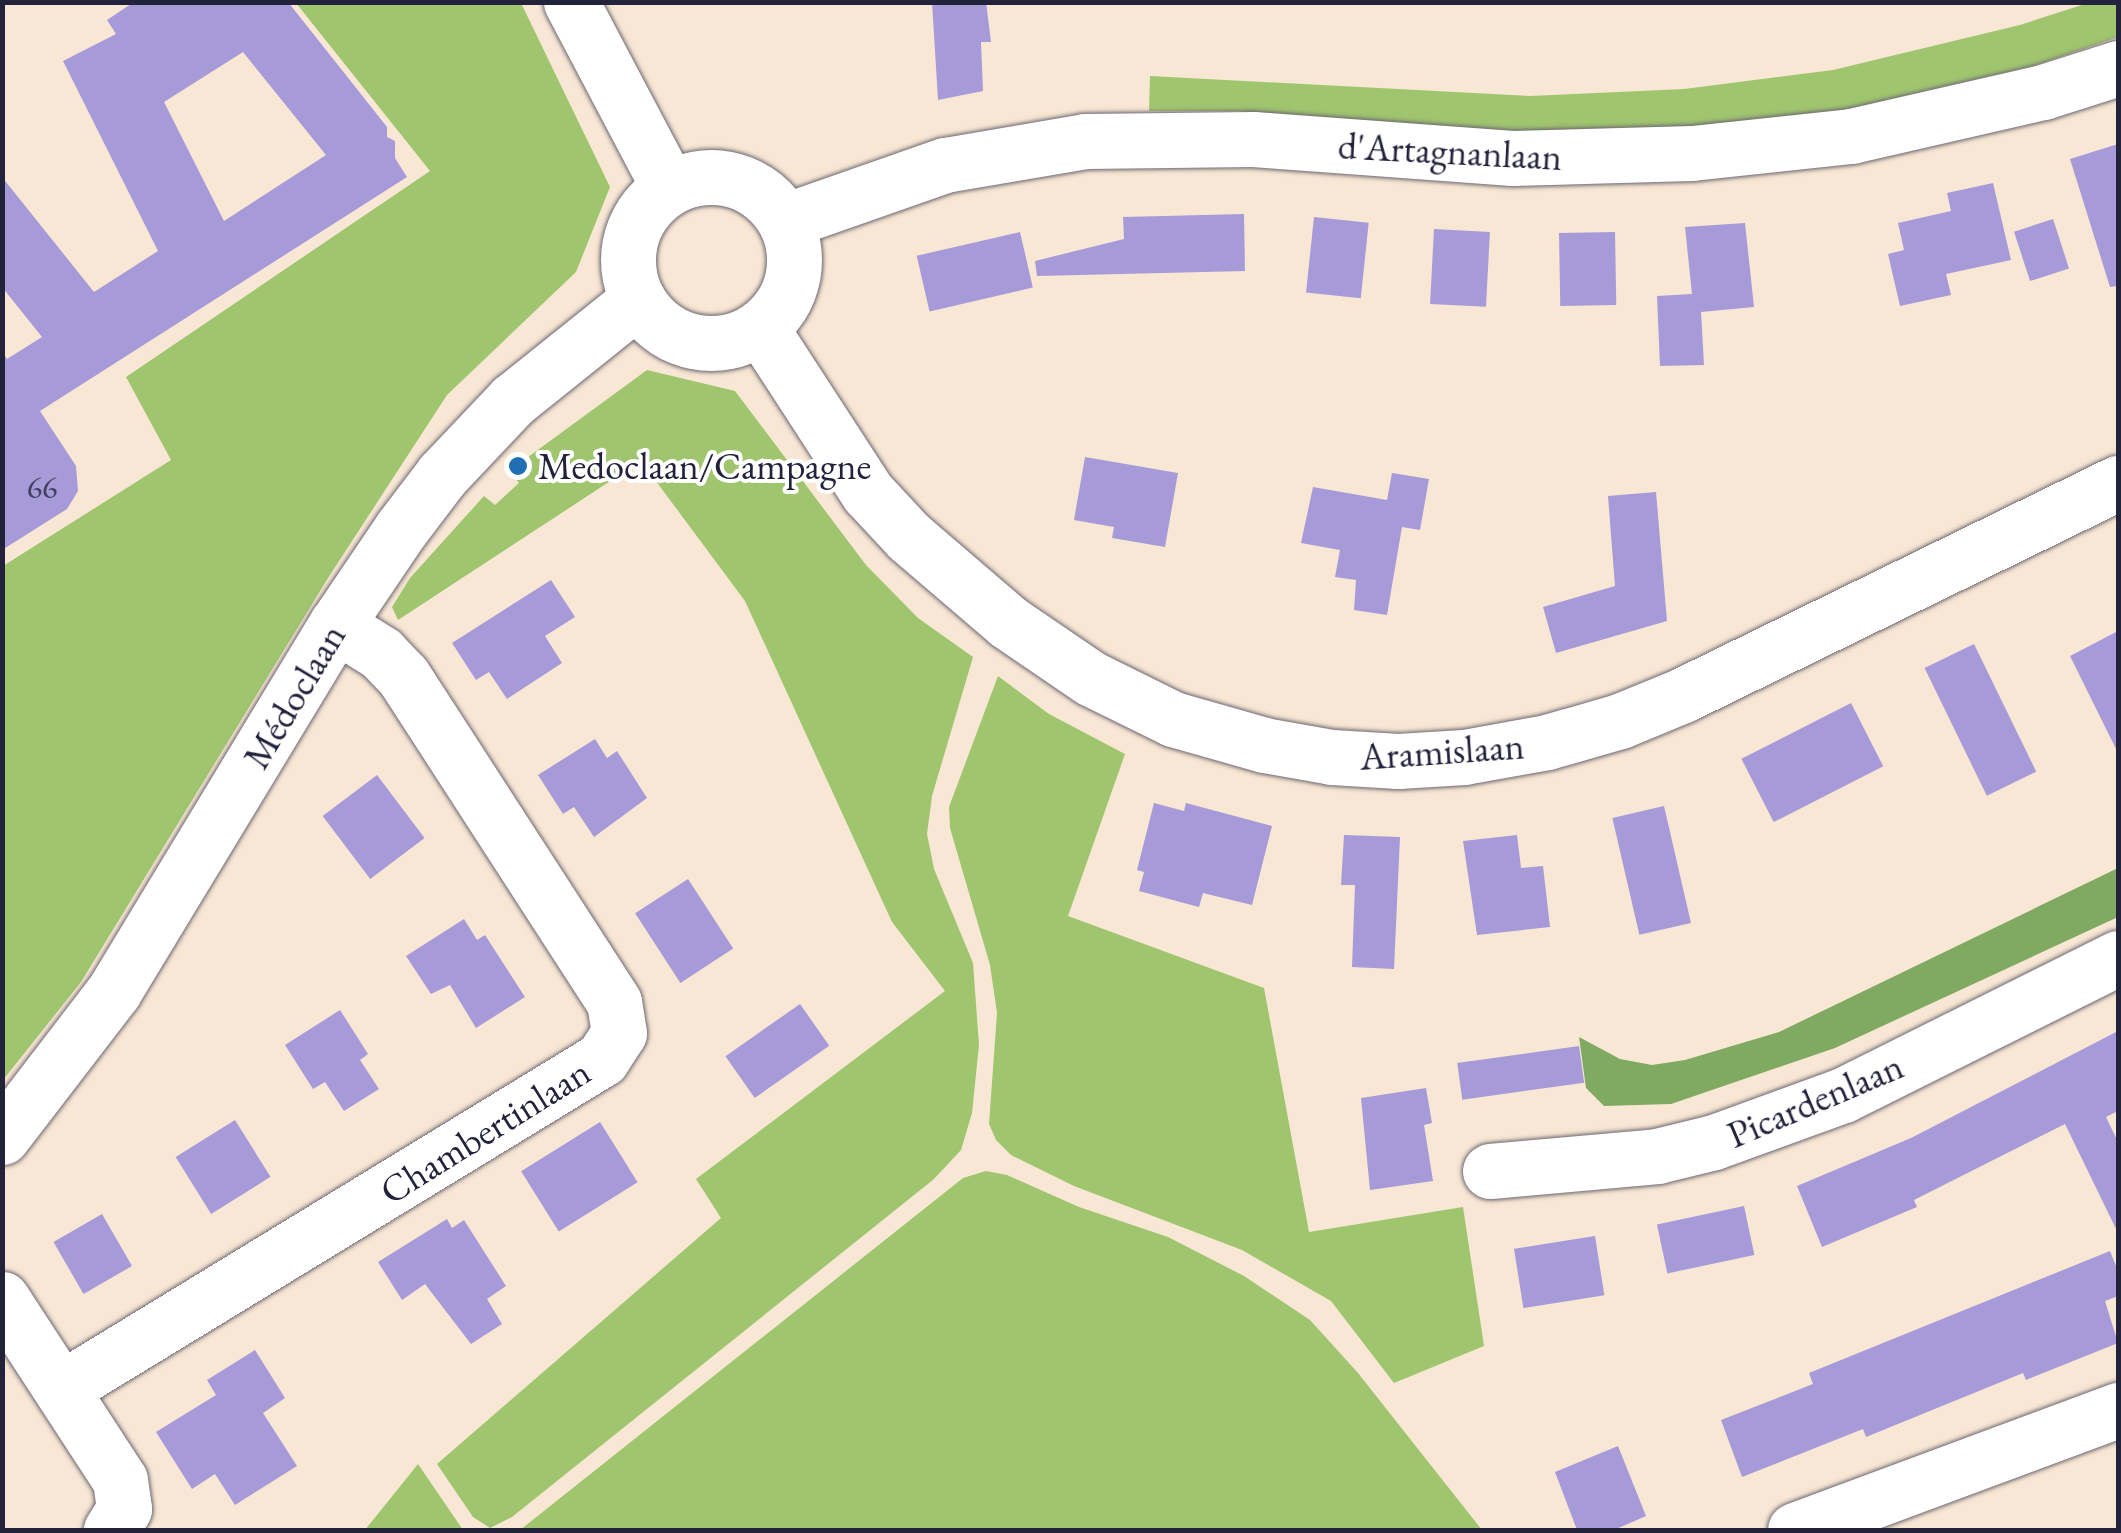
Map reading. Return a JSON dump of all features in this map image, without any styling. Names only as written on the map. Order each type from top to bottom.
[{"type":"street","points":[[572,2],[670,188]]},
{"type":"street","name":"d'Artagnanlaan","points":[[785,221],[946,165],[1085,141],[1253,139],[1512,158],[1692,153],[1851,136],[2043,92],[2118,68]]},
{"type":"street","points":[[712,176],[734,180],[772,203],[785,221],[794,259],[792,279],[786,298],[760,328],[739,339],[692,341],[670,334],[638,300],[628,270],[630,238],[645,209],[670,188],[712,176]]},
{"type":"street","name":"Médoclaan","points":[[2,1137],[114,991],[336,624],[401,529],[476,438],[570,352],[638,300]]},
{"type":"street","name":"Aramislaan","points":[[760,328],[868,493],[909,538],[1008,622],[1090,678],[1174,718],[1264,745],[1332,757],[1398,761],[1464,757],[1547,742],[1620,721],[1683,695],[2118,484]]},
{"type":"street","name":"Chambertinlaan","points":[[64,1387],[602,1059],[618,1033],[614,1002],[402,676],[382,653],[336,624]]},
{"type":"street","name":"Picardenlaan","points":[[1490,1171],[1657,1156],[1714,1142],[1842,1094],[2118,958]]},
{"type":"street","points":[[2,1299],[64,1387],[120,1480],[124,1509],[111,1530]]},
{"type":"street","points":[[1795,1530],[2118,1410]]},
{"type":"green space","points":[[296,3],[521,3],[610,187],[576,272],[447,395],[328,578],[81,982],[3,1080],[3,566],[171,460],[126,377],[430,171]]},
{"type":"green space","points":[[2088,3],[2118,3],[2118,37],[2033,66],[1839,111],[1687,129],[1531,136],[1237,111],[1149,111],[1150,76],[1530,96],[1684,89],[1833,70],[2020,25]]},
{"type":"green space","points":[[647,370],[735,391],[866,565],[918,618],[973,657],[932,796],[927,834],[934,869],[973,963],[979,1045],[972,1113],[961,1150],[934,1179],[512,1517],[490,1528],[473,1517],[437,1464],[721,1218],[696,1179],[945,991],[892,922],[745,601],[641,461],[398,620],[392,607],[410,578],[484,496],[495,505],[519,483],[509,471]]},
{"type":"green space","points":[[998,676],[1049,714],[1125,754],[1068,916],[1264,988],[1309,1232],[1463,1207],[1484,1346],[1394,1383],[1331,1301],[1242,1250],[1074,1186],[1011,1155],[996,1140],[989,1124],[997,1013],[990,965],[950,828],[949,807]]},
{"type":"green space","points":[[2118,868],[2118,917],[1835,1048],[1671,1104],[1604,1106],[1586,1088],[1579,1037],[1620,1059],[1652,1065],[1685,1060],[1779,1032]]},
{"type":"green space","points":[[986,1171],[1007,1175],[1079,1207],[1168,1237],[1244,1276],[1310,1320],[1358,1373],[1482,1530],[520,1530],[963,1178]]},
{"type":"green space","points":[[418,1464],[463,1530],[365,1530]]},
{"type":"building","points":[[134,2],[288,2],[387,127],[387,137],[395,141],[395,158],[407,177],[40,411],[76,466],[78,491],[67,509],[2,550],[2,352],[7,359],[42,337],[2,287],[2,177],[94,292],[158,251],[63,61],[116,34],[107,20]],"holes":[[[243,52],[326,155],[224,221],[164,102]]]},
{"type":"building","points":[[932,2],[986,2],[991,42],[981,42],[983,91],[938,100]]},
{"type":"building","points":[[2118,144],[2118,286],[2110,287],[2070,159]]},
{"type":"building","points":[[1993,183],[2011,260],[1946,274],[1951,295],[1900,306],[1888,254],[1904,250],[1898,223],[1951,211],[1947,193]]},
{"type":"building","points":[[1244,214],[1245,271],[1037,276],[1035,261],[1124,239],[1123,217]]},
{"type":"building","points":[[1314,217],[1369,223],[1361,298],[1306,293]]},
{"type":"building","points":[[2053,219],[2069,268],[2030,281],[2014,232]]},
{"type":"building","points":[[1745,223],[1754,307],[1701,312],[1704,365],[1660,366],[1657,296],[1692,294],[1685,227]]},
{"type":"building","points":[[1434,229],[1490,232],[1486,307],[1430,304]]},
{"type":"building","points":[[1020,232],[1033,288],[930,311],[917,256]]},
{"type":"building","points":[[1615,232],[1616,305],[1560,306],[1559,233]]},
{"type":"building","points":[[1085,457],[1178,473],[1165,547],[1112,538],[1114,527],[1074,520]]},
{"type":"building","points":[[1392,473],[1429,479],[1420,530],[1402,527],[1387,615],[1354,610],[1356,580],[1335,577],[1340,550],[1301,543],[1313,487],[1387,500]]},
{"type":"building","points":[[1656,492],[1667,621],[1556,653],[1543,607],[1615,586],[1608,496]]},
{"type":"building","points":[[551,580],[575,617],[545,636],[562,663],[507,699],[489,672],[476,680],[452,643]]},
{"type":"building","points":[[2118,631],[2118,753],[2070,656]]},
{"type":"building","points":[[1974,644],[2036,772],[1987,796],[1925,668]]},
{"type":"building","points":[[1851,703],[1883,766],[1774,822],[1741,759]]},
{"type":"building","points":[[595,739],[607,758],[617,751],[647,798],[594,837],[574,807],[563,814],[538,775]]},
{"type":"building","points":[[377,775],[425,838],[370,879],[323,816]]},
{"type":"building","points":[[1154,803],[1184,811],[1186,803],[1272,826],[1252,905],[1203,893],[1199,907],[1139,891],[1144,872],[1137,870]]},
{"type":"building","points":[[1664,806],[1691,923],[1639,935],[1612,818]]},
{"type":"building","points":[[1344,835],[1400,837],[1394,969],[1352,967],[1355,885],[1341,885]]},
{"type":"building","points":[[1517,835],[1521,868],[1543,866],[1550,927],[1477,935],[1463,841]]},
{"type":"building","points":[[688,879],[733,949],[680,983],[635,913]]},
{"type":"building","points":[[464,919],[477,940],[485,935],[525,997],[476,1028],[450,985],[431,994],[406,956]]},
{"type":"building","points":[[800,1004],[829,1046],[755,1098],[725,1056]]},
{"type":"building","points":[[340,1010],[368,1054],[360,1060],[379,1089],[344,1111],[325,1082],[313,1089],[285,1045]]},
{"type":"building","points":[[2118,1031],[2118,1111],[2106,1117],[2118,1142],[2118,1233],[2065,1124],[1914,1200],[1917,1207],[1822,1247],[1797,1186],[1911,1138]]},
{"type":"building","points":[[1579,1046],[1584,1083],[1462,1100],[1457,1063]]},
{"type":"building","points":[[1426,1088],[1432,1123],[1424,1125],[1433,1181],[1370,1190],[1361,1098]]},
{"type":"building","points":[[235,1120],[271,1177],[211,1214],[176,1157]]},
{"type":"building","points":[[600,1122],[638,1182],[559,1231],[521,1171]]},
{"type":"building","points":[[1744,1206],[1754,1255],[1667,1273],[1657,1225]]},
{"type":"building","points":[[102,1214],[132,1266],[84,1294],[54,1242]]},
{"type":"building","points":[[447,1219],[452,1228],[464,1220],[506,1286],[487,1299],[502,1324],[471,1344],[425,1284],[402,1300],[378,1262]]},
{"type":"building","points":[[1595,1236],[1604,1295],[1523,1308],[1514,1249]]},
{"type":"building","points":[[2110,1251],[2118,1271],[2118,1296],[2105,1301],[2118,1343],[2026,1380],[2023,1373],[1866,1437],[1863,1429],[1742,1477],[1721,1420],[1813,1384],[1809,1373]]},
{"type":"building","points":[[255,1350],[285,1398],[263,1413],[297,1466],[235,1505],[215,1474],[192,1489],[156,1432],[216,1395],[207,1380]]},
{"type":"building","points":[[1618,1446],[1646,1516],[1614,1530],[1577,1530],[1555,1472]]},
{"type":"place","name":"Medoclaan/Campagne","points":[[518,466]]}]
